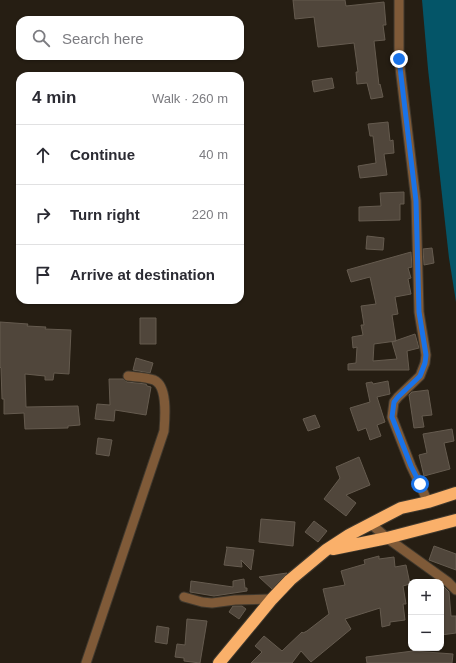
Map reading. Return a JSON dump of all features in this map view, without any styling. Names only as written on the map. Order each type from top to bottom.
[{"type":"highway","points":[[219,663],[272,599],[290,580],[326,550],[350,535],[401,508],[428,502],[456,493]]},
{"type":"highway","points":[[326,550],[387,538],[456,520]]},
{"type":"street","points":[[399,0],[399,59],[416,201],[419,312],[426,355],[425,363],[420,376],[394,402],[392,417],[411,466],[428,502]]},
{"type":"street","points":[[86,663],[164,431],[164,394],[160,385],[153,379],[128,376]]},
{"type":"street","points":[[371,524],[387,538],[442,577],[456,590]]},
{"type":"street","points":[[184,597],[212,603],[235,600],[272,599]]},
{"type":"water","points":[[422,0],[456,0],[456,302],[449,258],[428,69]]},
{"type":"building","points":[[293,0],[345,0],[346,6],[384,2],[386,25],[383,25],[385,40],[374,41],[379,85],[380,84],[383,97],[371,99],[367,83],[357,84],[356,72],[358,72],[354,43],[318,47],[314,17],[295,19]]},
{"type":"building","points":[[332,78],[334,88],[314,92],[312,81]]},
{"type":"building","points":[[388,122],[390,141],[393,140],[394,153],[384,154],[387,175],[360,178],[358,166],[376,163],[373,136],[370,136],[368,124]]},
{"type":"building","points":[[404,192],[404,204],[400,204],[400,220],[359,221],[359,207],[381,206],[380,193]]},
{"type":"building","points":[[367,236],[384,238],[383,250],[366,249]]},
{"type":"building","points":[[432,248],[434,263],[424,265],[423,249]]},
{"type":"building","points":[[411,252],[412,267],[408,268],[411,278],[408,279],[411,294],[395,297],[398,314],[392,315],[396,341],[415,334],[419,348],[407,351],[409,370],[348,370],[348,364],[356,363],[357,347],[353,348],[352,337],[363,335],[361,325],[364,325],[361,306],[376,304],[370,277],[351,282],[347,270]],"holes":[[[394,341],[392,342],[397,359],[373,361],[374,344]]]},
{"type":"building","points":[[140,318],[156,318],[156,344],[140,344]]},
{"type":"building","points":[[0,322],[28,324],[27,326],[46,327],[45,329],[71,330],[69,374],[54,373],[53,380],[45,380],[45,376],[25,374],[26,407],[78,406],[80,425],[68,426],[68,428],[25,429],[24,413],[4,414],[4,399],[2,399],[0,367]]},
{"type":"building","points":[[136,358],[153,363],[150,373],[133,370]]},
{"type":"building","points":[[109,379],[123,379],[127,382],[146,384],[147,386],[151,387],[146,415],[115,410],[114,421],[95,419],[97,404],[110,405]]},
{"type":"building","points":[[388,381],[390,394],[377,397],[385,422],[377,425],[381,436],[370,440],[366,428],[358,431],[350,408],[370,402],[366,383],[372,382],[373,384]]},
{"type":"building","points":[[428,390],[432,415],[422,416],[424,427],[414,428],[409,395],[412,392]]},
{"type":"building","points":[[315,415],[320,427],[308,431],[303,419]]},
{"type":"building","points":[[452,429],[454,441],[444,443],[450,469],[424,476],[419,455],[427,453],[423,434]]},
{"type":"building","points":[[98,438],[112,440],[109,456],[96,454]]},
{"type":"building","points":[[359,457],[370,485],[346,495],[356,503],[346,516],[324,499],[340,478],[336,467]]},
{"type":"building","points":[[261,519],[295,522],[293,546],[259,542]]},
{"type":"building","points":[[314,521],[327,531],[318,542],[305,532]]},
{"type":"building","points":[[434,546],[456,554],[456,570],[429,560]]},
{"type":"building","points":[[226,547],[254,550],[251,570],[241,560],[242,567],[224,565]]},
{"type":"building","points":[[379,556],[379,559],[394,557],[395,567],[406,565],[409,579],[408,585],[403,586],[406,604],[403,604],[405,620],[390,622],[390,625],[382,627],[380,608],[345,619],[351,629],[311,662],[301,651],[292,663],[251,663],[262,652],[255,646],[264,636],[282,651],[302,632],[307,631],[329,614],[323,589],[345,585],[341,571],[365,564],[364,560]]},
{"type":"building","points":[[287,573],[272,589],[259,577]]},
{"type":"building","points":[[244,579],[245,588],[247,588],[247,591],[214,596],[190,592],[191,581],[233,587],[233,581]]},
{"type":"building","points":[[444,587],[449,592],[451,616],[456,616],[456,633],[444,635]]},
{"type":"building","points":[[233,606],[242,606],[246,609],[239,619],[229,612]]},
{"type":"building","points":[[187,619],[207,621],[200,663],[184,661],[184,658],[175,657],[177,644],[185,645]]},
{"type":"building","points":[[157,626],[169,628],[167,644],[155,642]]},
{"type":"building","points":[[413,651],[453,654],[452,663],[367,663],[366,657]]},
{"type":"route","points":[[399,59],[416,201],[419,312],[426,355],[425,363],[420,376],[394,402],[392,417],[411,466],[420,484]]}]
